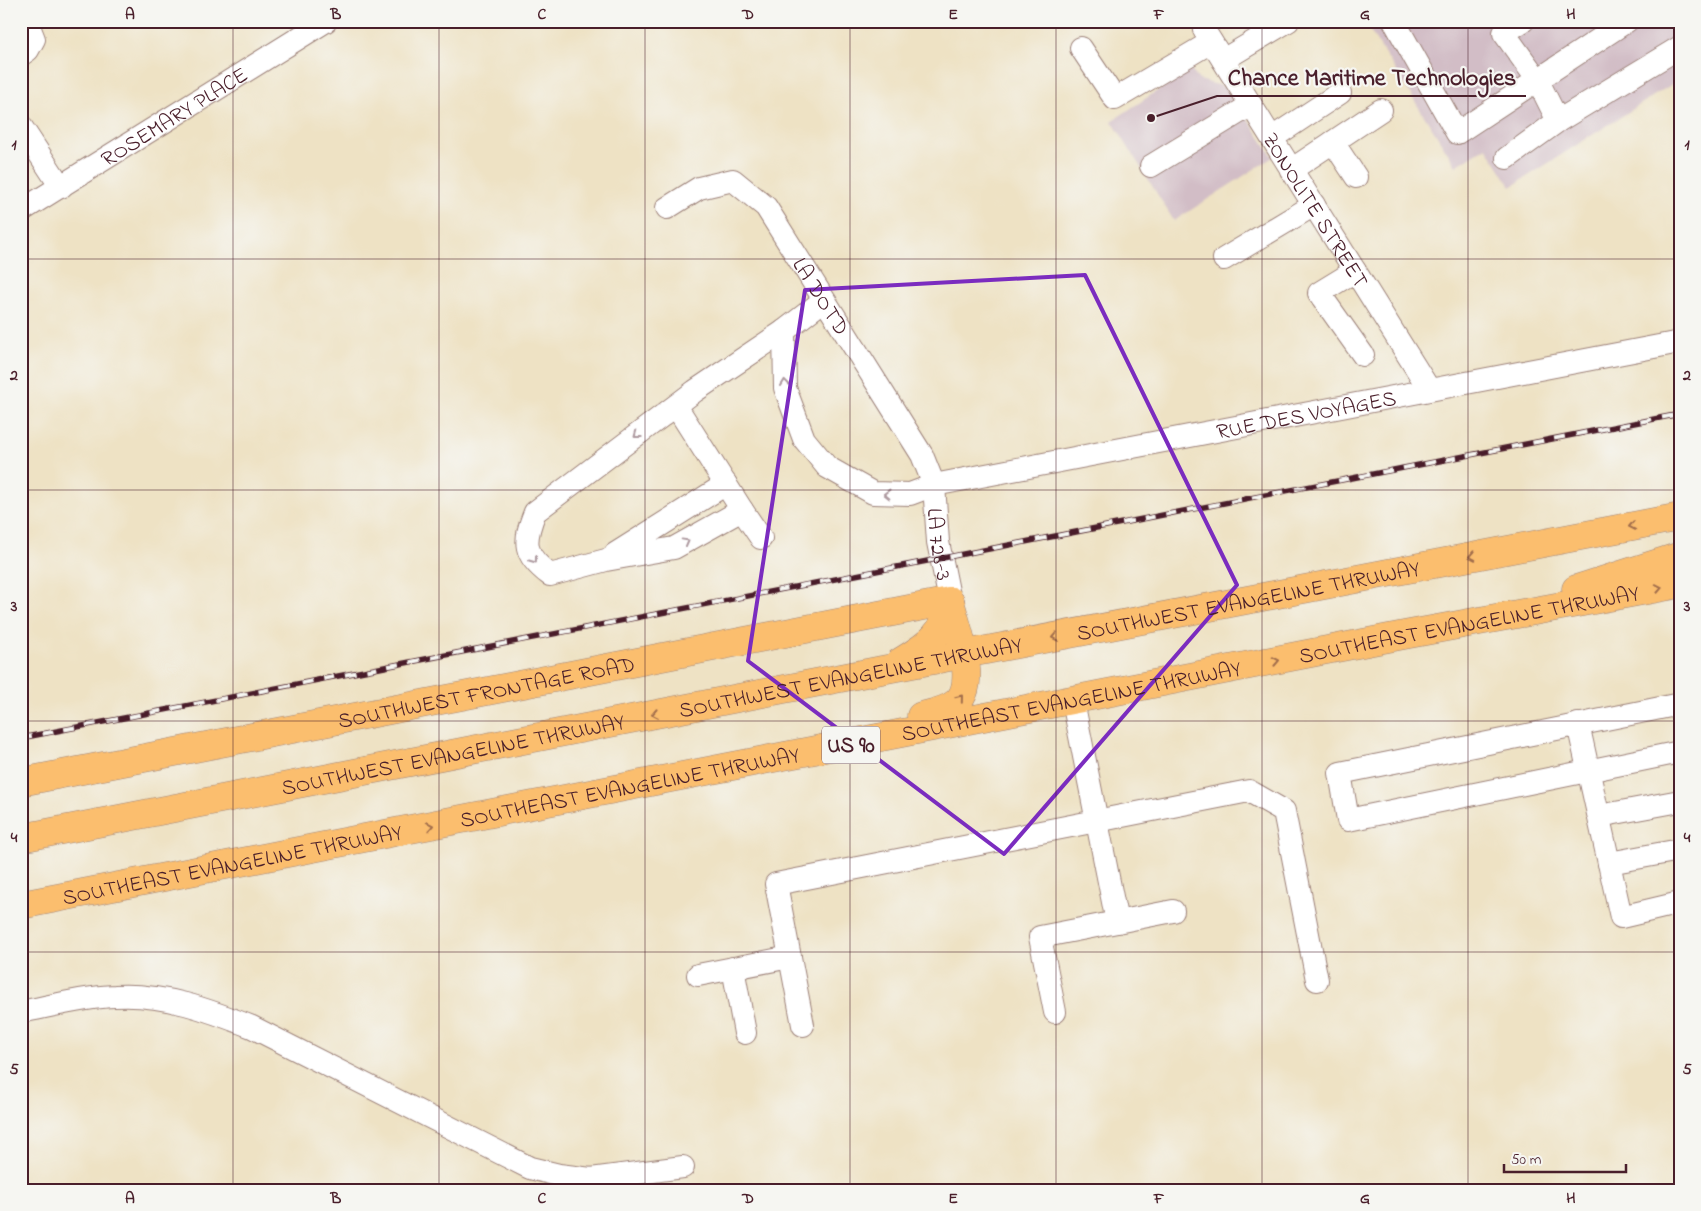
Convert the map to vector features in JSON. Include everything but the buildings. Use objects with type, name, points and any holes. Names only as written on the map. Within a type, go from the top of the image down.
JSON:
[{"type":"main road","name":"SOUTHWEST EVANGELINE THRUWAY","points":[[21,838],[963,654],[1680,517]]},
{"type":"main road","points":[[1475,622],[1680,556]]},
{"type":"main road","name":"SOUTHEAST EVANGELINE THRUWAY","points":[[21,906],[888,738],[1072,700],[1680,584]]},
{"type":"main road","points":[[888,738],[920,716],[946,710],[961,698],[968,680],[950,601]]},
{"type":"main road","points":[[892,668],[920,650],[941,631],[949,615],[950,601]]},
{"type":"main road","name":"SOUTHWEST FRONTAGE ROAD","points":[[21,782],[950,601]]},
{"type":"street","points":[[21,55],[28,50],[34,39],[27,21]]},
{"type":"street","name":"ROSEMARY PLACE","points":[[21,211],[326,21]]},
{"type":"street","points":[[1081,48],[1115,99],[1213,44],[1288,21]]},
{"type":"street","points":[[1394,21],[1457,133],[1628,21]]},
{"type":"street","points":[[1523,21],[1504,33],[1537,79],[1558,121]]},
{"type":"street","name":"ZONOLITE STREET","points":[[1213,44],[1429,389]]},
{"type":"street","points":[[1507,158],[1558,121],[1680,47]]},
{"type":"street","points":[[1272,138],[1340,93]]},
{"type":"street","points":[[1151,166],[1250,105]]},
{"type":"street","points":[[1292,170],[1381,110]]},
{"type":"street","points":[[21,126],[61,187]]},
{"type":"street","points":[[1333,142],[1356,177]]},
{"type":"street","name":"LA DOTD","points":[[667,208],[699,188],[733,180],[766,207],[922,455],[934,485]]},
{"type":"street","points":[[1224,259],[1314,205]]},
{"type":"street","points":[[1355,271],[1319,293],[1363,355]]},
{"type":"street","points":[[742,510],[674,548],[606,560],[550,575],[536,564],[526,548],[528,529],[534,512],[676,406],[784,331],[824,300]]},
{"type":"street","name":"RUE DES VOYAGES","points":[[784,331],[785,388],[804,438],[827,468],[873,493],[910,494],[934,485],[1680,342]]},
{"type":"street","points":[[676,406],[761,538]]},
{"type":"street","points":[[606,560],[726,484]]},
{"type":"street","name":"LA 728-3","points":[[934,485],[938,542],[950,601]]},
{"type":"street","points":[[1072,700],[1116,922]]},
{"type":"street","points":[[1680,704],[1340,773],[1348,820],[1680,752]]},
{"type":"street","points":[[1578,724],[1621,917],[1680,903]]},
{"type":"street","points":[[803,1025],[776,884],[1249,791],[1284,811],[1317,980]]},
{"type":"street","points":[[1599,816],[1680,801]]},
{"type":"street","points":[[1609,863],[1680,850]]},
{"type":"street","points":[[1055,1012],[1040,937],[1172,911]]},
{"type":"street","points":[[698,975],[790,957]]},
{"type":"street","points":[[733,968],[745,1034]]},
{"type":"street","points":[[21,1012],[116,996],[161,999],[205,1009],[252,1027],[530,1168],[559,1175],[591,1179],[683,1167]]},
{"type":"highlighted area","points":[[1085,275],[1237,585],[1004,854],[748,661],[805,290]]},
{"type":"shaded area","points":[[1364,21],[1680,21],[1680,79],[1511,187],[1486,147],[1456,166]]},
{"type":"shaded area","points":[[1190,69],[1199,80],[1225,87],[1233,96],[1273,157],[1174,221],[1112,121]]},
{"type":"railway","points":[[21,738],[1680,414]]},
{"type":"place","name":"Chance Maritime Technologies","points":[[1151,118]]}]
